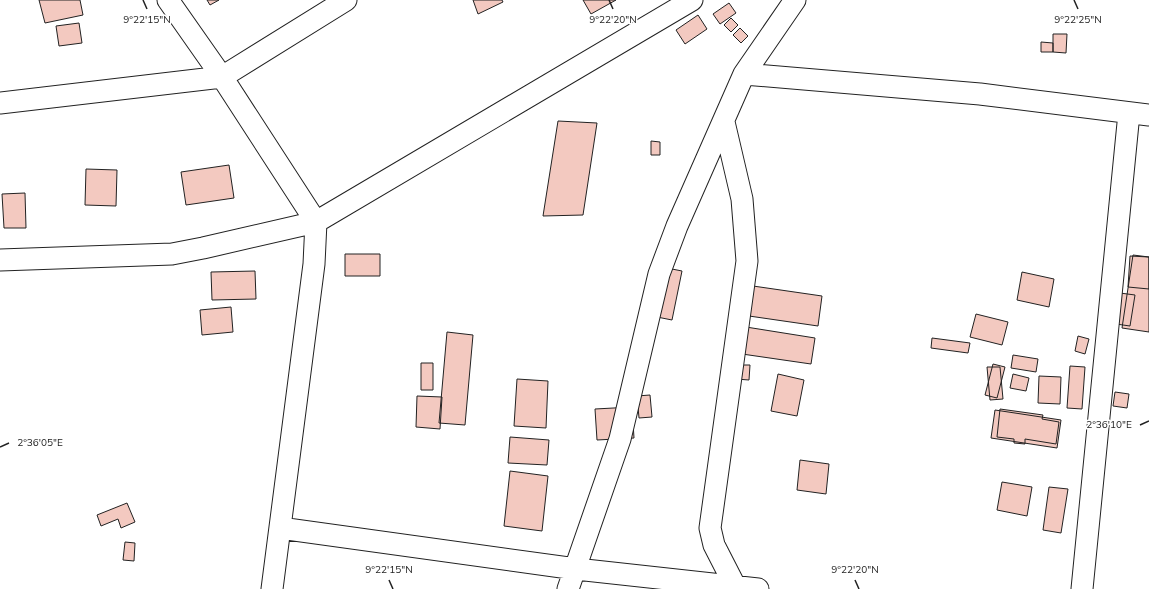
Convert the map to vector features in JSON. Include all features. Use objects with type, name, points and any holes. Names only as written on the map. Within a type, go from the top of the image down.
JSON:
[{"type":"street","points":[[168,0],[222,77],[316,222],[314,264],[292,424],[272,589]]},
{"type":"street","points":[[0,103],[222,77],[346,0]]},
{"type":"street","points":[[0,260],[172,254],[316,222],[692,0]]},
{"type":"street","points":[[568,589],[620,439],[659,274],[677,226],[744,74],[795,0]]},
{"type":"street","points":[[744,74],[980,94],[1139,114],[1082,589]]},
{"type":"street","points":[[724,122],[742,199],[747,261],[710,528],[714,545],[735,586]]},
{"type":"street","points":[[280,528],[576,569],[758,589]]},
{"type":"building","points":[[39,0],[80,0],[83,15],[45,23]]},
{"type":"building","points":[[207,0],[219,0],[210,5]]},
{"type":"building","points":[[473,0],[502,0],[503,2],[478,14]]},
{"type":"building","points":[[583,0],[616,0],[591,14]]},
{"type":"building","points":[[729,3],[736,13],[720,24],[713,14]]},
{"type":"building","points":[[698,15],[707,29],[685,44],[676,30]]},
{"type":"building","points":[[731,18],[738,25],[731,32],[724,25]]},
{"type":"building","points":[[79,23],[82,43],[59,46],[56,26]]},
{"type":"building","points":[[740,28],[748,36],[741,43],[733,35]]},
{"type":"building","points":[[1053,34],[1067,34],[1066,53],[1053,52]]},
{"type":"building","points":[[1041,42],[1053,43],[1053,52],[1041,52]]},
{"type":"building","points":[[558,121],[597,123],[583,215],[543,216]]},
{"type":"building","points":[[651,141],[660,142],[660,155],[651,155]]},
{"type":"building","points":[[229,165],[234,198],[186,205],[181,172]]},
{"type":"building","points":[[86,169],[117,170],[116,206],[85,205]]},
{"type":"building","points":[[25,193],[26,228],[4,228],[2,194]]},
{"type":"building","points":[[345,254],[380,254],[380,276],[345,276]]},
{"type":"building","points":[[1133,255],[1149,257],[1149,332],[1122,328]]},
{"type":"building","points":[[1130,256],[1149,257],[1149,289],[1128,287]]},
{"type":"building","points":[[652,265],[682,271],[672,320],[642,314]]},
{"type":"building","points":[[255,271],[256,299],[212,300],[211,272]]},
{"type":"building","points":[[1022,272],[1054,279],[1049,307],[1017,300]]},
{"type":"building","points":[[753,286],[822,296],[818,326],[749,316]]},
{"type":"building","points":[[1120,293],[1135,295],[1130,326],[1116,324]]},
{"type":"building","points":[[231,307],[233,332],[202,335],[200,310]]},
{"type":"building","points":[[976,314],[1008,322],[1002,345],[970,337]]},
{"type":"building","points":[[746,327],[815,338],[811,364],[742,354]]},
{"type":"building","points":[[447,332],[473,335],[465,425],[439,423]]},
{"type":"building","points":[[1078,336],[1089,339],[1085,354],[1075,351]]},
{"type":"building","points":[[932,338],[970,343],[968,353],[931,348]]},
{"type":"building","points":[[1013,355],[1038,359],[1036,372],[1011,368]]},
{"type":"building","points":[[421,363],[433,363],[433,390],[421,390]]},
{"type":"building","points":[[993,364],[1005,367],[997,398],[985,395]]},
{"type":"building","points":[[736,365],[750,365],[749,380],[736,379]]},
{"type":"building","points":[[1070,366],[1085,367],[1082,409],[1067,408]]},
{"type":"building","points":[[987,367],[1000,367],[1003,399],[990,400]]},
{"type":"building","points":[[778,374],[804,380],[797,416],[771,411]]},
{"type":"building","points":[[1013,374],[1029,378],[1026,391],[1010,388]]},
{"type":"building","points":[[1039,376],[1061,377],[1060,404],[1038,403]]},
{"type":"building","points":[[517,379],[548,381],[546,428],[514,426]]},
{"type":"building","points":[[1115,392],[1129,394],[1127,408],[1113,406]]},
{"type":"building","points":[[650,395],[652,417],[639,418],[637,396]]},
{"type":"building","points":[[417,396],[442,397],[440,429],[416,427]]},
{"type":"building","points":[[632,407],[634,438],[597,440],[595,409]]},
{"type":"building","points":[[1000,409],[1043,415],[1042,419],[1059,422],[1056,444],[1025,439],[1025,444],[1014,443],[1014,439],[997,437]]},
{"type":"building","points":[[995,410],[1061,420],[1057,448],[991,438]]},
{"type":"building","points":[[510,437],[549,440],[547,465],[508,463]]},
{"type":"building","points":[[800,460],[829,464],[826,494],[797,490]]},
{"type":"building","points":[[510,471],[548,476],[542,531],[504,526]]},
{"type":"building","points":[[1002,482],[1032,487],[1027,516],[997,510]]},
{"type":"building","points":[[1049,487],[1068,489],[1061,533],[1043,530]]},
{"type":"building","points":[[127,503],[135,522],[121,528],[118,519],[101,526],[97,515]]},
{"type":"building","points":[[125,542],[135,543],[134,561],[123,560]]}]
